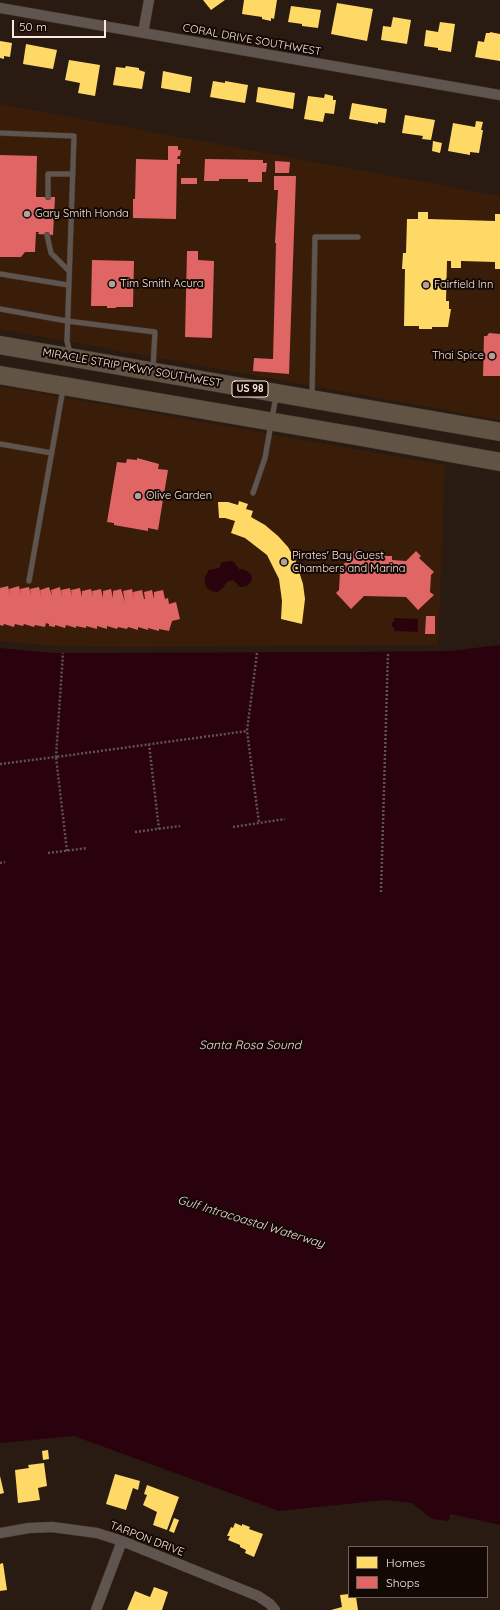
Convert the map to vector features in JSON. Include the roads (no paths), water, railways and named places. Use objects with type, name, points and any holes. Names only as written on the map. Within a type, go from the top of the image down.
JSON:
[{"type":"highway","name":"MIRACLE STRIP PKWY SOUTHWEST","points":[[0,345],[500,432]]},
{"type":"highway","points":[[0,375],[500,462]]},
{"type":"street","points":[[143,33],[149,0]]},
{"type":"street","name":"CORAL DRIVE SOUTHWEST","points":[[0,8],[500,95]]},
{"type":"street","name":"TARPON DRIVE","points":[[0,1533],[28,1528],[52,1527],[97,1533],[122,1541],[258,1596],[270,1604],[275,1610]]},
{"type":"street","points":[[96,1610],[122,1541]]},
{"type":"lane","points":[[0,133],[74,136],[67,321],[67,341],[72,358]]},
{"type":"lane","points":[[48,197],[48,174],[72,174]]},
{"type":"lane","points":[[47,234],[51,253],[69,272]]},
{"type":"lane","points":[[312,400],[315,237],[358,237]]},
{"type":"lane","points":[[0,274],[68,285]]},
{"type":"lane","points":[[0,309],[67,321],[155,332],[153,372]]},
{"type":"lane","points":[[28,581],[64,387]]},
{"type":"lane","points":[[253,493],[265,458],[276,393]]},
{"type":"lane","points":[[0,444],[52,453]]},
{"type":"water","points":[[222,562],[234,562],[239,569],[249,572],[252,578],[251,582],[240,587],[233,580],[227,582],[222,589],[217,592],[206,587],[205,577],[209,570],[219,568]]},
{"type":"water","points":[[394,618],[418,619],[418,632],[394,631],[392,622],[394,622]]},
{"type":"water","name":"Santa Rosa Sound","points":[[500,645],[500,1525],[450,1514],[449,1521],[432,1519],[412,1503],[386,1500],[279,1511],[74,1436],[0,1443],[0,648],[55,653],[344,652],[449,651]]},
{"type":"place","name":"Gary Smith Honda","points":[[27,214]]},
{"type":"place","name":"Tim Smith Acura","points":[[112,284]]},
{"type":"place","name":"Fairfield Inn","points":[[426,285]]},
{"type":"place","name":"Thai Spice","points":[[492,356]]},
{"type":"place","name":"Olive Garden","points":[[138,496]]},
{"type":"place","name":"Pirates' Bay Guest Chambers and Marina","points":[[284,562]]},
{"type":"water label","name":"Gulf Intracoastal Waterway","points":[[251,1222]]}]
